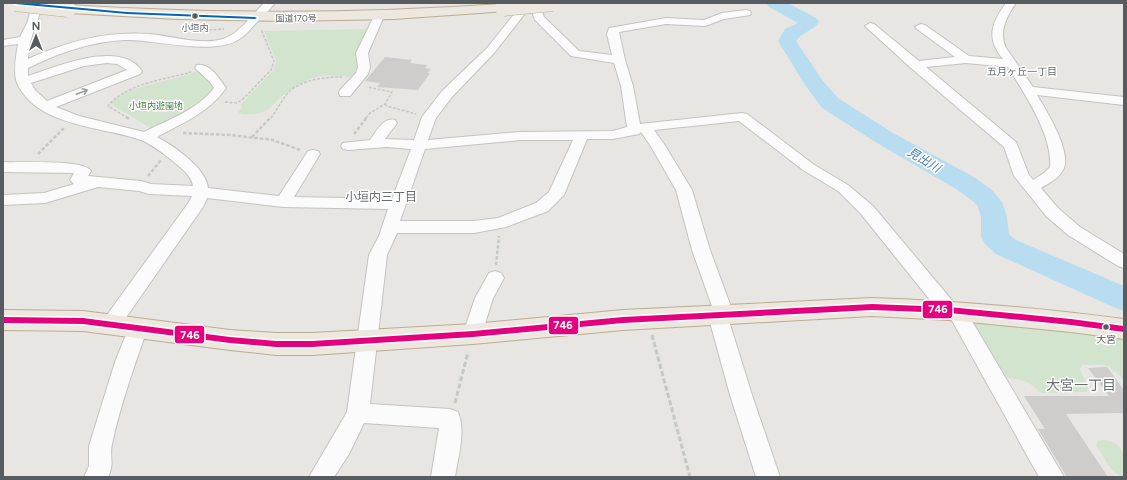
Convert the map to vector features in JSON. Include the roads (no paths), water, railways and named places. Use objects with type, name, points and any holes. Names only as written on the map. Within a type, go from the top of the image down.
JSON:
[{"type":"highway","name":"国道170号","points":[[14,3],[68,9],[257,22],[379,16],[503,8],[553,3]]},
{"type":"highway","points":[[3,320],[83,321],[222,339],[276,344],[367,341],[473,334],[648,319],[872,307],[953,310],[1118,330]]},
{"type":"street","points":[[37,3],[34,20],[25,39],[22,53],[21,74],[33,96],[53,111],[73,119],[150,135],[195,174],[202,184],[201,193],[197,203],[111,324]]},
{"type":"street","points":[[22,66],[71,46],[102,39],[147,37],[206,44],[219,44],[231,40],[257,22],[270,3]]},
{"type":"street","points":[[321,477],[341,446],[358,413],[378,255],[390,227],[428,117],[447,94],[498,43],[524,9],[526,3]]},
{"type":"street","points":[[534,3],[539,18],[575,54],[619,60]]},
{"type":"street","points":[[1011,3],[1004,11],[997,41],[1000,48],[1028,90],[1053,138],[1058,153],[1057,166],[1049,176],[1031,187]]},
{"type":"street","points":[[746,12],[722,16],[705,23],[666,21],[613,30],[612,34],[639,129],[657,144],[684,190],[721,315],[741,395],[768,477]]},
{"type":"street","points":[[344,93],[362,74],[364,67],[362,53],[379,16]]},
{"type":"street","points":[[870,26],[1011,145],[1022,176],[1052,212],[1074,231],[1124,262]]},
{"type":"street","points":[[921,26],[966,59]]},
{"type":"street","points":[[3,43],[25,39]]},
{"type":"street","points":[[915,65],[966,59],[1012,64]]},
{"type":"street","points":[[24,82],[85,63],[103,60],[119,60],[136,71],[46,106]]},
{"type":"street","points":[[150,135],[210,101],[220,88],[215,80],[201,68]]},
{"type":"street","points":[[1028,90],[1124,102]]},
{"type":"street","points":[[348,146],[376,143],[418,145],[500,137],[613,135],[639,129],[733,117],[742,117],[747,119],[808,167],[843,188],[867,210],[953,310],[1052,477]]},
{"type":"street","points":[[376,143],[390,123]]},
{"type":"street","points":[[390,227],[474,227],[500,223],[542,207],[556,195],[576,151],[581,136]]},
{"type":"street","points":[[283,202],[313,154]]},
{"type":"street","points":[[3,167],[75,168],[83,171],[78,180],[138,186],[149,189],[283,202],[398,204]]},
{"type":"street","points":[[3,200],[45,198],[97,182]]},
{"type":"street","points":[[473,334],[479,309],[495,278]]},
{"type":"street","points":[[96,477],[101,467],[100,446],[102,438],[125,362],[138,327]]},
{"type":"street","points":[[358,413],[450,419],[450,433],[442,477]]},
{"type":"waterway","name":"見出川","points":[[775,3],[810,22],[808,25],[792,33],[787,41],[815,85],[830,103],[885,138],[965,183],[983,196],[989,202],[994,217],[995,237],[1006,247],[1124,299]]},
{"type":"place","name":"小垣内","points":[[195,16]]},
{"type":"place","name":"大宮","points":[[1106,327]]},
{"type":"district","name":"五月ヶ丘一丁目","points":[[1022,71]]},
{"type":"district","name":"小垣内三丁目","points":[[381,197]]},
{"type":"district","name":"大宮一丁目","points":[[1081,385]]},
{"type":"park label","name":"小垣内遊園地","points":[[156,105]]}]
